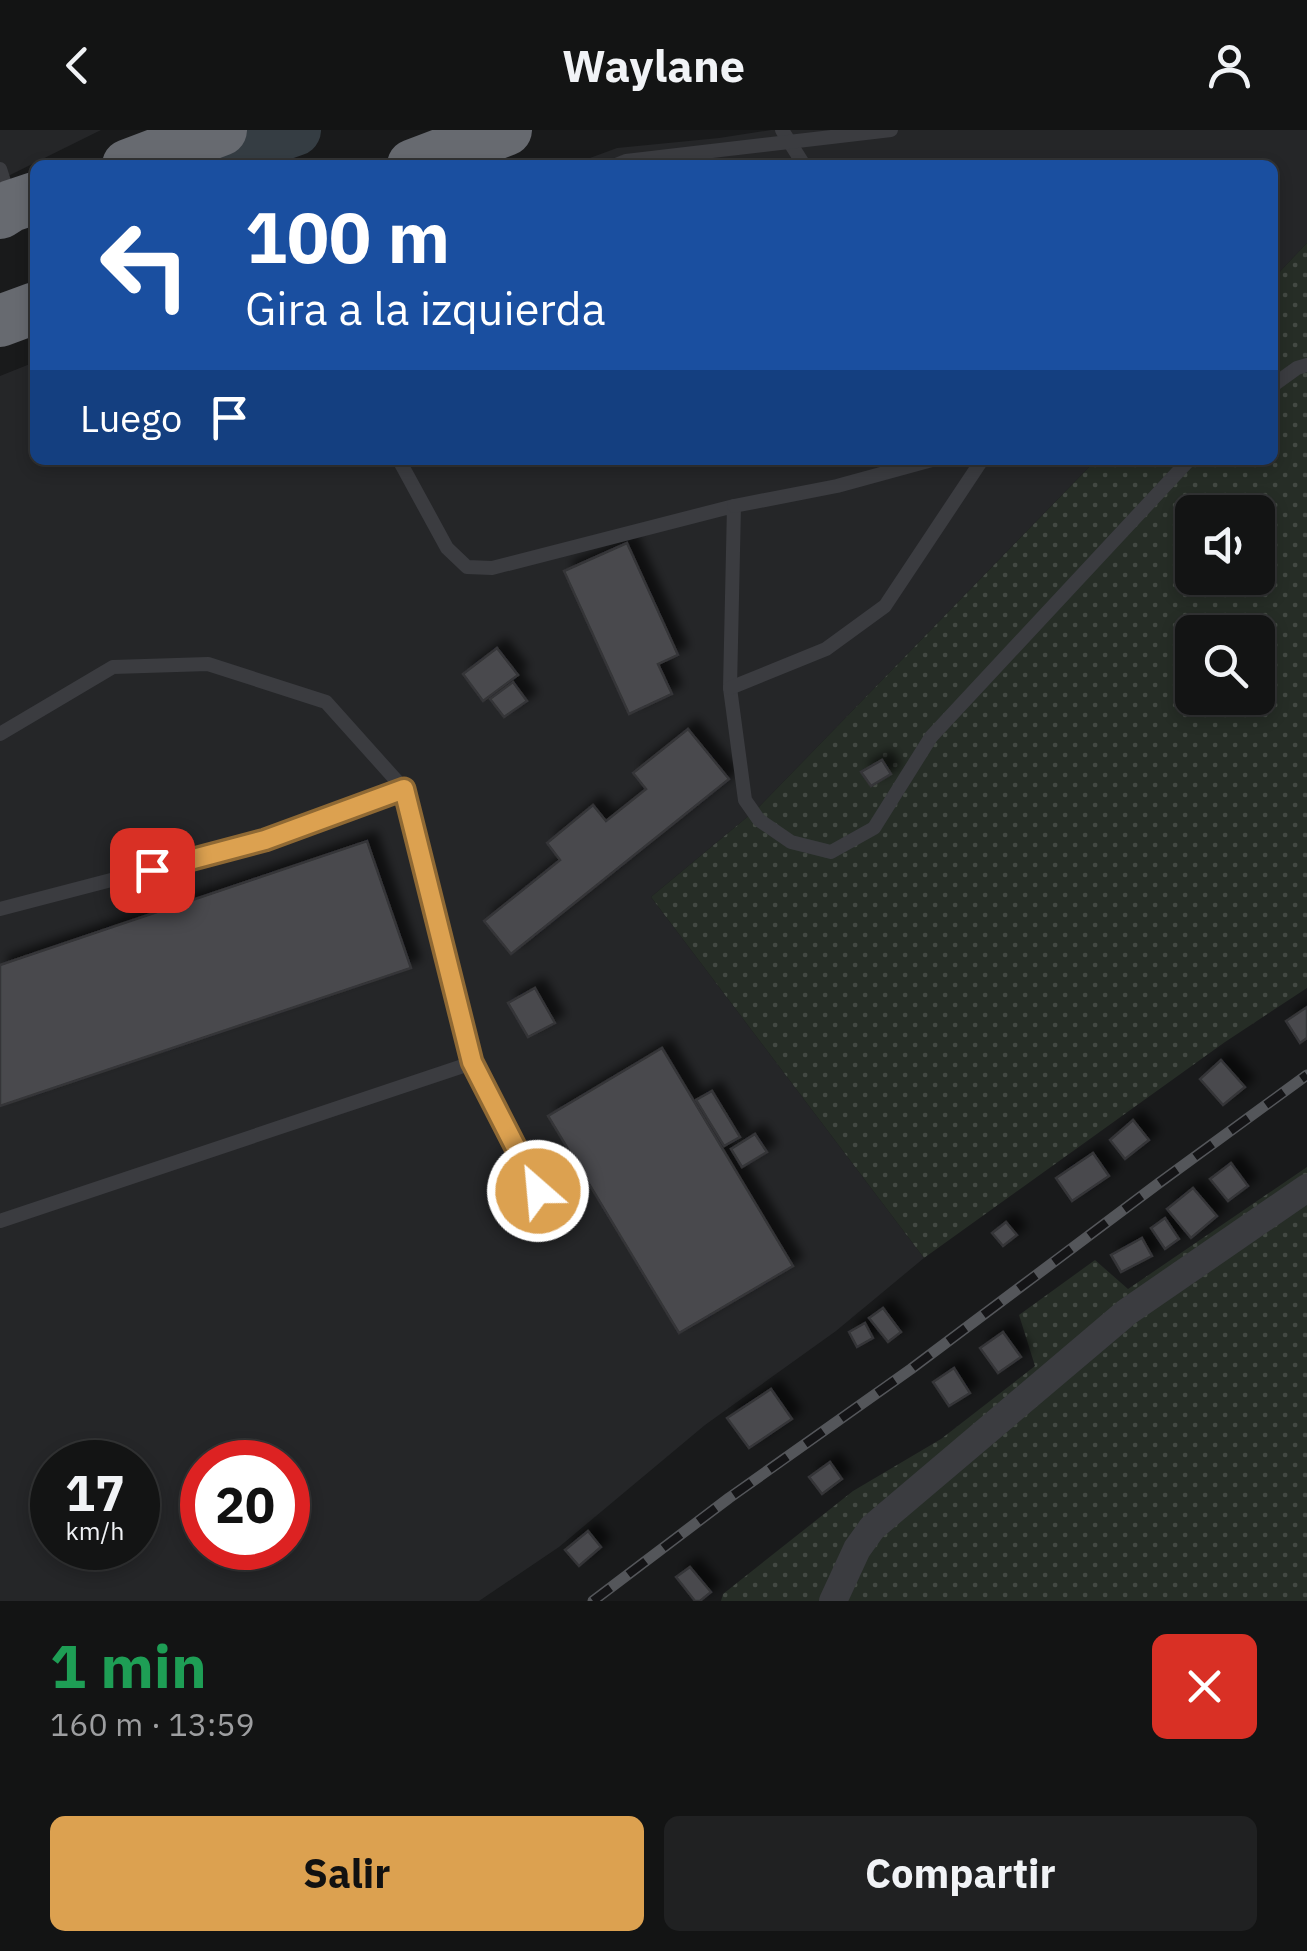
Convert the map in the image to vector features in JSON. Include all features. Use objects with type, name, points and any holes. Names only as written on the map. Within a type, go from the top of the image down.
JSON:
[{"type":"highway","points":[[149,153],[221,130]]},
{"type":"highway","points":[[426,160],[506,130]]},
{"type":"highway","points":[[0,321],[30,310]]},
{"type":"street","points":[[833,1601],[857,1549],[872,1528],[1127,1312],[1307,1188]]},
{"type":"lane","points":[[638,160],[785,136],[890,130]]},
{"type":"lane","points":[[785,136],[801,160]]},
{"type":"lane","points":[[1278,382],[1302,366]]},
{"type":"lane","points":[[403,465],[447,548],[467,567],[492,568],[914,465]]},
{"type":"lane","points":[[730,688],[826,649],[885,606],[979,465]]},
{"type":"lane","points":[[734,506],[730,688],[746,800],[759,820],[791,842],[830,852],[874,828],[932,737],[1184,465]]},
{"type":"lane","points":[[0,734],[113,667],[208,664],[326,702],[404,789],[472,1062],[538,1191]]},
{"type":"lane","points":[[0,909],[265,840],[404,789]]},
{"type":"lane","points":[[0,1220],[472,1062]]},
{"type":"shaded area","points":[[0,130],[101,130],[40,160],[30,160],[30,165],[0,180]]},
{"type":"shaded area","points":[[771,130],[1307,130],[1307,243],[1278,274],[1278,160],[585,160],[617,148]]},
{"type":"shaded area","points":[[1307,243],[1307,988],[1225,1042],[924,1258],[651,897],[757,809],[1091,465],[1278,465],[1278,274]]},
{"type":"shaded area","points":[[30,364],[30,465],[1091,465],[757,809],[651,897],[924,1258],[836,1331],[705,1425],[559,1547],[479,1601],[0,1601],[0,376]]},
{"type":"shaded area","points":[[1307,1167],[1307,1601],[721,1601],[723,1594],[853,1491],[941,1439],[1035,1366],[1019,1315],[1095,1260],[1128,1289]]},
{"type":"building","points":[[627,543],[678,655],[658,664],[672,694],[629,714],[564,571]]},
{"type":"building","points":[[497,648],[518,675],[483,701],[463,674]]},
{"type":"building","points":[[513,682],[527,701],[504,717],[490,699]]},
{"type":"building","points":[[688,729],[729,779],[511,954],[484,921],[560,860],[547,843],[593,805],[606,821],[646,789],[633,773]]},
{"type":"building","points":[[882,760],[891,774],[871,786],[861,772]]},
{"type":"building","points":[[367,841],[411,968],[0,1106],[0,965]]},
{"type":"building","points":[[535,988],[555,1023],[528,1037],[508,1003]]},
{"type":"building","points":[[1307,1007],[1307,1038],[1300,1043],[1286,1021]]},
{"type":"building","points":[[662,1048],[793,1266],[679,1333],[548,1116]]},
{"type":"building","points":[[1221,1060],[1245,1087],[1223,1105],[1200,1079]]},
{"type":"building","points":[[712,1091],[740,1137],[724,1146],[696,1100]]},
{"type":"building","points":[[1133,1120],[1149,1140],[1125,1159],[1110,1140]]},
{"type":"building","points":[[755,1134],[767,1152],[742,1167],[731,1149]]},
{"type":"building","points":[[1093,1153],[1109,1176],[1072,1201],[1056,1178]]},
{"type":"building","points":[[1231,1163],[1248,1186],[1228,1201],[1210,1179]]},
{"type":"building","points":[[1193,1188],[1217,1216],[1191,1238],[1167,1209]]},
{"type":"building","points":[[1165,1218],[1179,1239],[1165,1249],[1151,1228]]},
{"type":"building","points":[[1006,1222],[1017,1235],[1003,1246],[992,1233]]},
{"type":"building","points":[[1142,1238],[1152,1256],[1121,1272],[1111,1255]]},
{"type":"building","points":[[883,1308],[901,1332],[888,1342],[869,1318]]},
{"type":"building","points":[[865,1323],[873,1338],[857,1347],[849,1332]]},
{"type":"building","points":[[1003,1332],[1021,1357],[998,1373],[980,1348]]},
{"type":"building","points":[[954,1368],[970,1393],[949,1406],[933,1382]]},
{"type":"building","points":[[771,1389],[792,1419],[749,1448],[727,1418]]},
{"type":"building","points":[[830,1462],[842,1479],[822,1494],[809,1477]]},
{"type":"building","points":[[588,1531],[601,1547],[579,1566],[565,1550]]},
{"type":"building","points":[[690,1567],[711,1592],[700,1601],[695,1601],[676,1577]]},
{"type":"waterway","points":[[209,160],[295,130]]},
{"type":"railway","points":[[593,1601],[1307,1075]]},
{"type":"route","points":[[152,870],[265,840],[404,789],[472,1062],[538,1191]]}]
